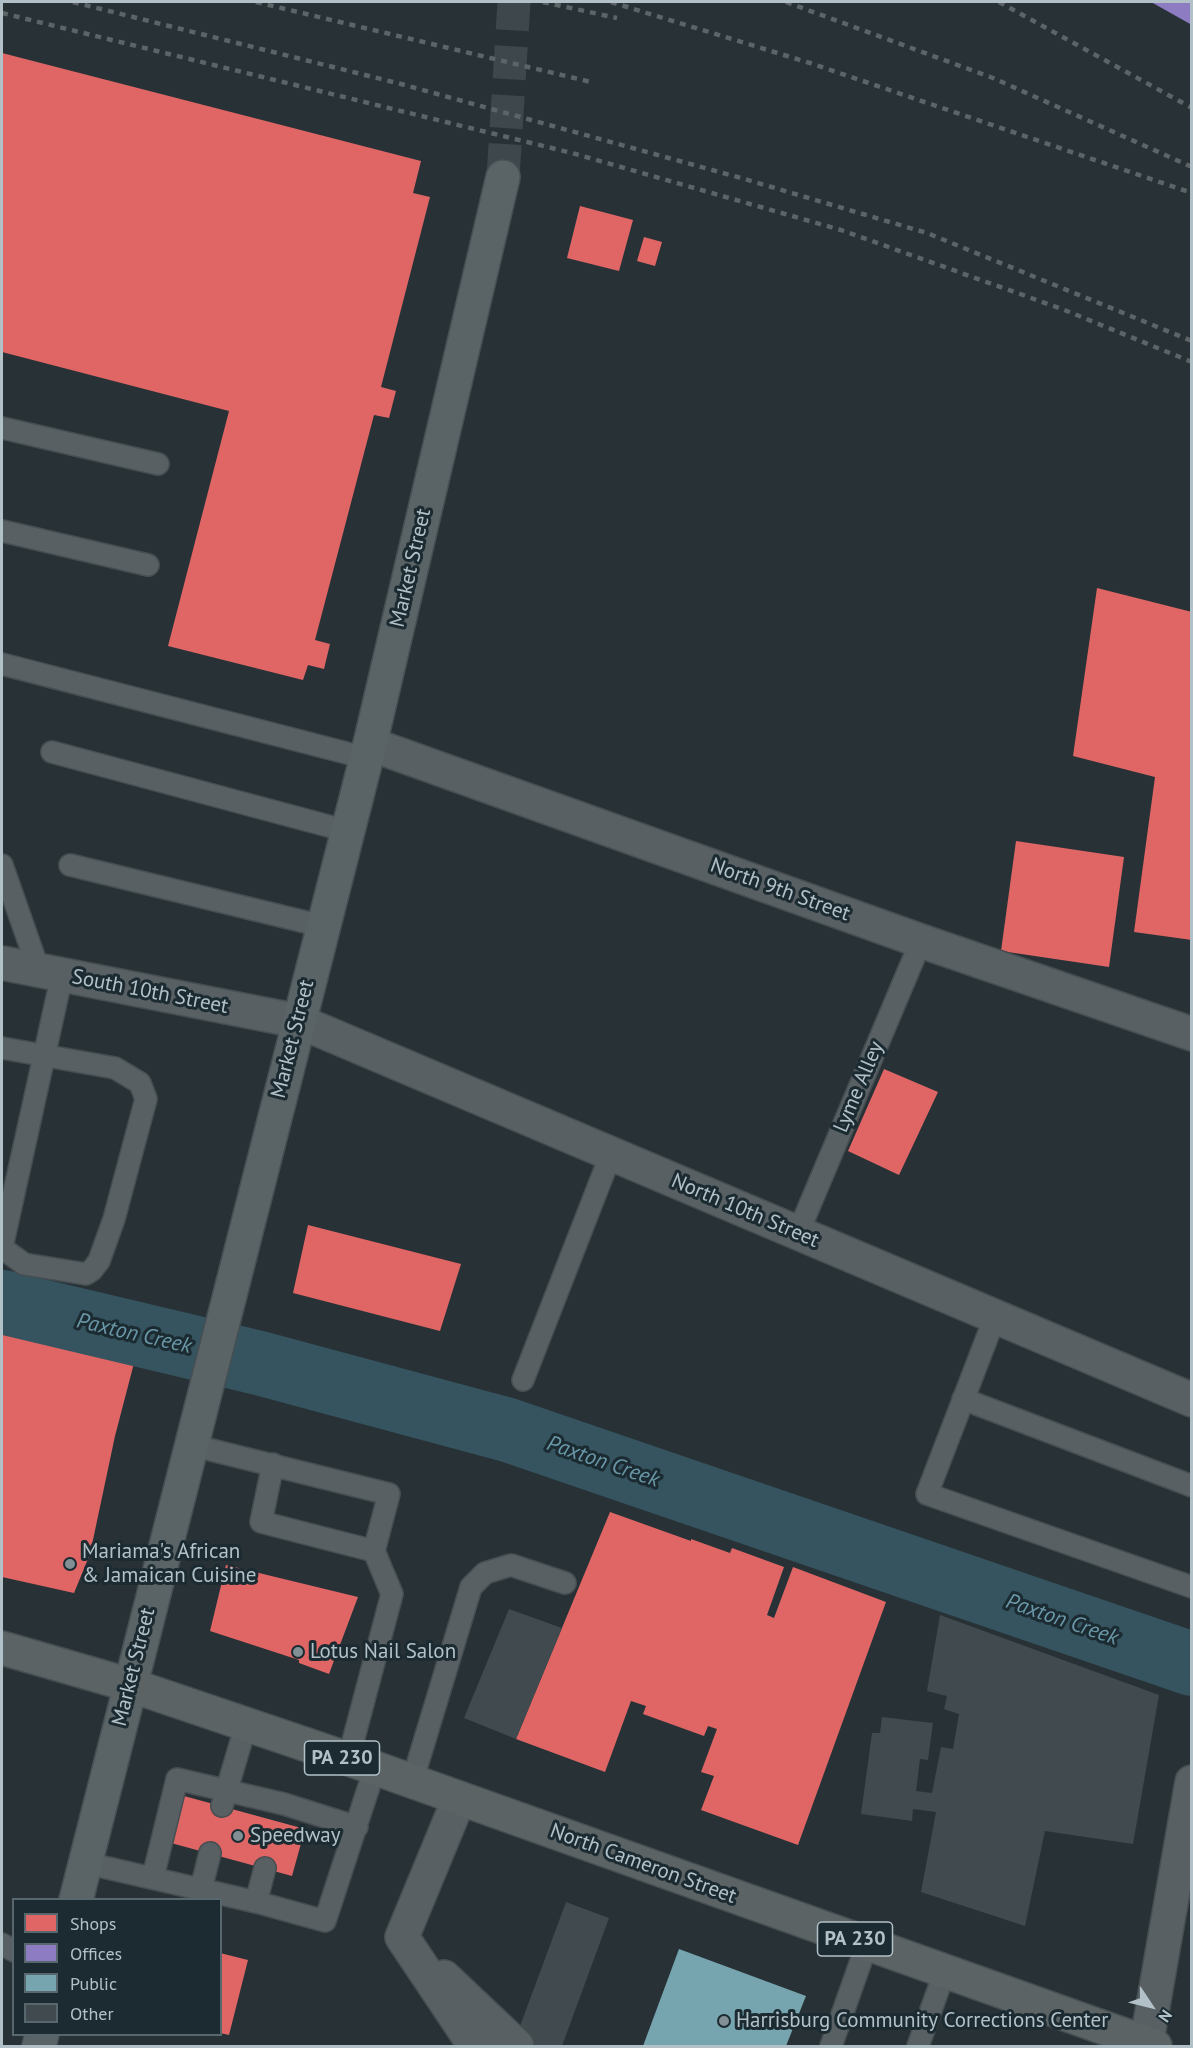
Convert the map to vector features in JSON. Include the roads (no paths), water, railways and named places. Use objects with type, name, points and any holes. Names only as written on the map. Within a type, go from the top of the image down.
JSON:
[{"type":"highway","name":"PA 230","points":[[2,1648],[130,1685]]},
{"type":"highway","name":"North Cameron Street","points":[[130,1685],[362,1764],[1149,2045]]},
{"type":"main road","name":"Market Street","points":[[76,1898],[368,751],[503,177]]},
{"type":"street","name":"North 9th Street","points":[[368,751],[1191,1034]]},
{"type":"street","name":"South 10th Street","points":[[2,963],[298,1021]]},
{"type":"street","name":"North 10th Street","points":[[298,1021],[1191,1400]]},
{"type":"street","points":[[1149,2045],[1191,1782]]},
{"type":"street","points":[[402,1937],[459,1799]]},
{"type":"street","points":[[402,1937],[475,2046]]},
{"type":"street","points":[[402,1937],[517,2046]]},
{"type":"lane","points":[[2,428],[158,464]]},
{"type":"lane","points":[[2,531],[148,566]]},
{"type":"lane","points":[[2,664],[368,751]]},
{"type":"lane","points":[[52,752],[347,831]]},
{"type":"lane","points":[[2,865],[50,973],[43,1056],[2,1247],[24,1264],[86,1274],[93,1270],[99,1261],[114,1219],[146,1099],[140,1083],[115,1068],[43,1056],[2,1048]]},
{"type":"lane","points":[[70,865],[322,926]]},
{"type":"lane","name":"Lyme Alley","points":[[798,1233],[921,941]]},
{"type":"lane","points":[[523,1380],[611,1154]]},
{"type":"lane","points":[[995,1317],[927,1494],[1191,1587]]},
{"type":"lane","points":[[963,1398],[1191,1486]]},
{"type":"lane","points":[[86,1863],[153,1877],[325,1921],[357,1827],[362,1764],[392,1594],[374,1551],[389,1494],[191,1445]]},
{"type":"lane","points":[[273,1464],[261,1522],[374,1551]]},
{"type":"lane","points":[[412,1782],[471,1587],[485,1573],[511,1565],[565,1583]]},
{"type":"lane","points":[[224,1799],[246,1725]]},
{"type":"lane","points":[[153,1877],[177,1779],[224,1799],[281,1813],[357,1827]]},
{"type":"lane","points":[[201,1889],[210,1853]]},
{"type":"lane","points":[[256,1902],[265,1868]]},
{"type":"lane","points":[[831,2046],[867,1944]]},
{"type":"lane","points":[[918,2046],[945,1971]]},
{"type":"waterway","name":"Paxton Creek","points":[[2,1302],[259,1363],[508,1430],[1192,1664]]},
{"type":"tunnel","points":[[503,177],[514,2]]},
{"type":"railway","points":[[73,2],[401,84],[741,178],[927,233],[1192,341]]},
{"type":"railway","points":[[256,2],[591,82]]},
{"type":"railway","points":[[543,2],[617,18]]},
{"type":"railway","points":[[611,2],[810,63],[1192,193]]},
{"type":"railway","points":[[786,2],[993,78],[1192,167]]},
{"type":"railway","points":[[999,2],[1192,108]]},
{"type":"railway","points":[[2,13],[572,153],[841,230],[1062,309],[1192,362]]},
{"type":"place","name":"Mariama's African & Jamaican Cuisine","points":[[70,1564]]},
{"type":"place","name":"Lotus Nail Salon","points":[[298,1652]]},
{"type":"place","name":"Speedway","points":[[238,1836]]},
{"type":"place","name":"Harrisburg Community Corrections Center","points":[[724,2021]]}]
